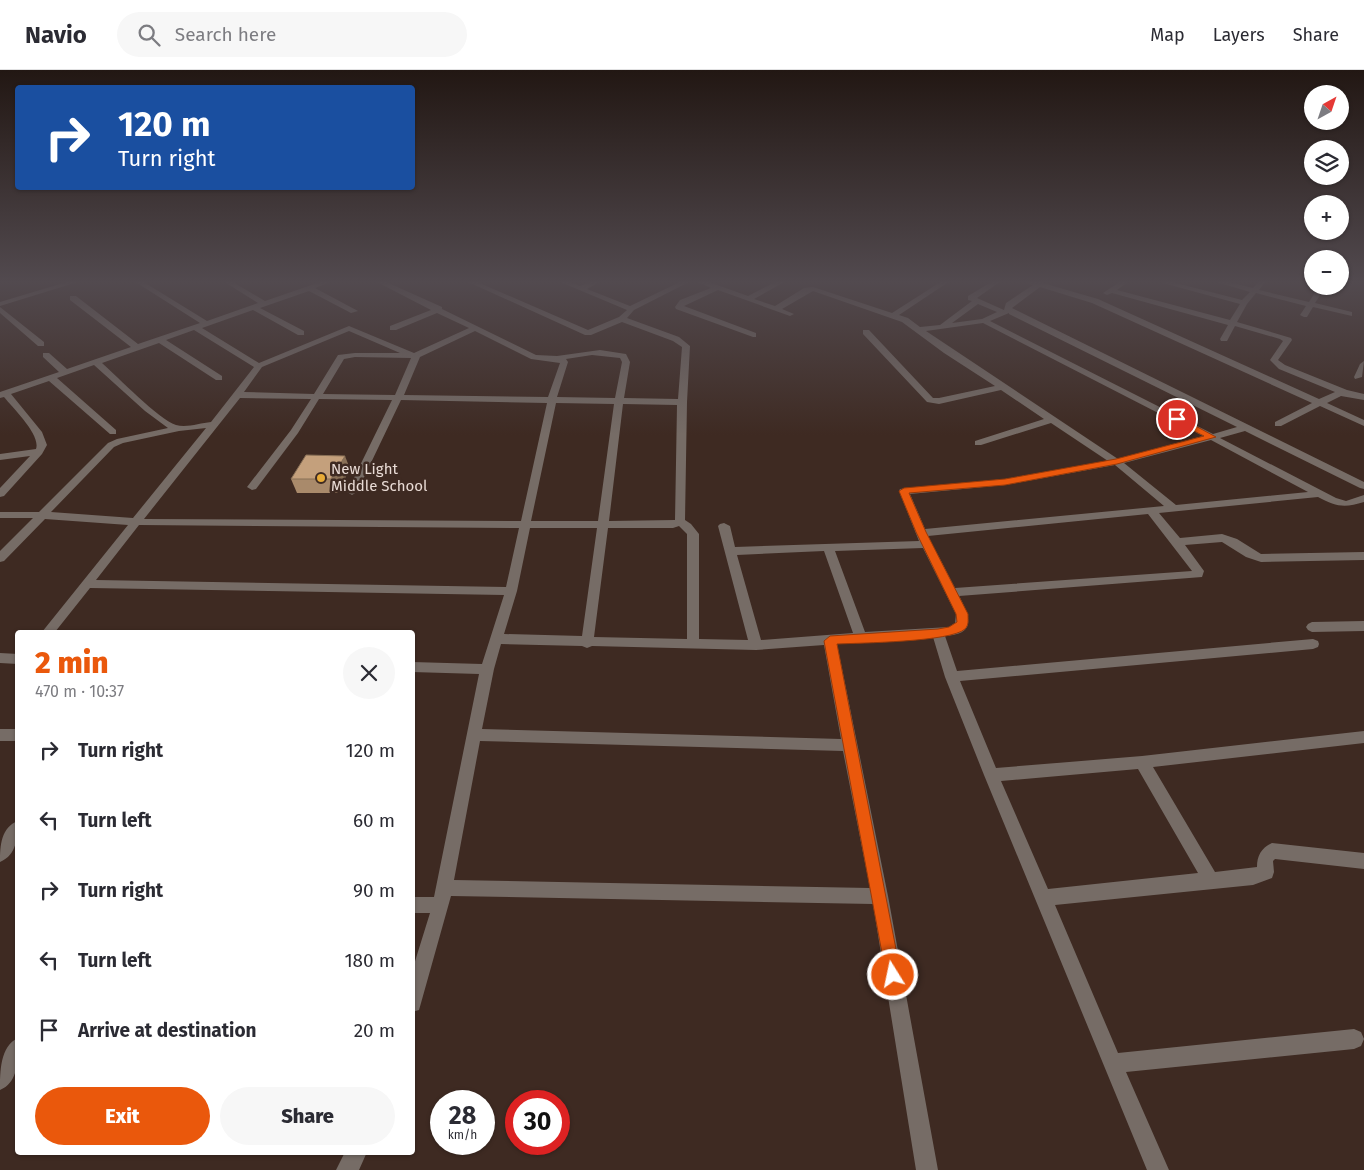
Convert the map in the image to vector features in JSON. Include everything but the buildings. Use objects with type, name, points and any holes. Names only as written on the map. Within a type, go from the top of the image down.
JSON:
[{"type":"street","points":[[27,332],[41,344]]},
{"type":"street","points":[[118,332],[138,348]]},
{"type":"street","points":[[0,494],[39,452],[42,440],[3,394],[183,332]]},
{"type":"street","points":[[203,332],[258,366]]},
{"type":"street","points":[[50,630],[239,395],[258,369],[258,366],[339,332]]},
{"type":"street","points":[[359,332],[415,356]]},
{"type":"street","points":[[252,487],[295,431],[341,357],[355,355],[415,356],[467,332]]},
{"type":"street","points":[[485,332],[538,358],[616,354],[623,356],[626,362],[619,400],[587,643]]},
{"type":"street","points":[[658,332],[684,344],[680,522]]},
{"type":"street","points":[[744,332],[753,336]]},
{"type":"street","points":[[866,332],[930,400],[939,401],[1002,387]]},
{"type":"street","points":[[922,332],[1117,462],[1172,508]]},
{"type":"street","points":[[1006,332],[1319,494],[1343,504],[1364,498]]},
{"type":"street","points":[[1050,332],[1364,486]]},
{"type":"street","points":[[1164,332],[1364,423]]},
{"type":"street","points":[[1224,338],[1228,332]]},
{"type":"street","points":[[1265,332],[1288,340],[1274,360],[1282,367],[1344,392],[1364,397]]},
{"type":"street","points":[[160,340],[219,378]]},
{"type":"street","points":[[46,355],[66,373]]},
{"type":"street","points":[[352,492],[399,396],[416,358],[415,356]]},
{"type":"street","points":[[415,993],[443,897],[487,669],[511,591],[527,523],[552,399],[564,362],[560,358]]},
{"type":"street","points":[[98,363],[160,419],[174,427],[180,428]]},
{"type":"street","points":[[1358,377],[1364,364]]},
{"type":"street","points":[[51,378],[113,432]]},
{"type":"street","points":[[1278,424],[1344,392]]},
{"type":"street","points":[[239,395],[399,396],[682,402]]},
{"type":"street","points":[[978,442],[1053,420]]},
{"type":"street","points":[[0,558],[40,515],[115,443],[180,428],[216,424]]},
{"type":"street","points":[[496,639],[587,643],[756,645],[951,631],[961,626],[963,622],[962,614],[926,544],[904,491],[1005,482],[1117,462],[1245,428]]},
{"type":"street","points":[[0,457],[39,452]]},
{"type":"street","points":[[921,532],[1319,494]]},
{"type":"street","points":[[950,593],[1198,574],[1177,542],[1151,511]]},
{"type":"street","points":[[0,515],[40,515],[136,522],[673,525],[680,522]]},
{"type":"street","points":[[680,522],[687,526],[693,534],[693,644]]},
{"type":"street","points":[[724,526],[756,645]]},
{"type":"street","points":[[1177,542],[1229,539],[1238,544],[1249,555],[1261,558],[1364,556]]},
{"type":"street","points":[[731,551],[926,544]]},
{"type":"street","points":[[828,547],[861,638]]},
{"type":"street","points":[[86,584],[511,591]]},
{"type":"street","points":[[1312,627],[1364,626]]},
{"type":"street","points":[[938,633],[952,677],[991,775],[1045,898],[1158,1170]]},
{"type":"street","points":[[830,641],[848,745],[880,896],[927,1170]]},
{"type":"street","points":[[952,677],[1313,644]]},
{"type":"street","points":[[0,658],[15,659]]},
{"type":"street","points":[[415,667],[487,669]]},
{"type":"street","points":[[0,735],[15,735]]},
{"type":"street","points":[[474,735],[848,745]]},
{"type":"street","points":[[991,775],[1142,762],[1364,737]]},
{"type":"street","points":[[1142,762],[1211,880]]},
{"type":"street","points":[[0,854],[10,835]]},
{"type":"street","points":[[1045,898],[1253,877],[1264,874],[1267,870],[1265,859],[1272,850],[1364,861]]},
{"type":"street","points":[[415,904],[443,897],[880,896]]},
{"type":"street","points":[[1114,1063],[1354,1039]]},
{"type":"street","points":[[347,1170],[355,1155]]},
{"type":"place","name":"New Light Middle School","points":[[321,478]]},
{"type":"route","points":[[893,975],[880,896],[848,745],[830,641],[938,633],[951,631],[961,626],[963,622],[962,614],[921,532],[904,491],[1005,482],[1117,462],[1212,437],[1177,419]]}]
